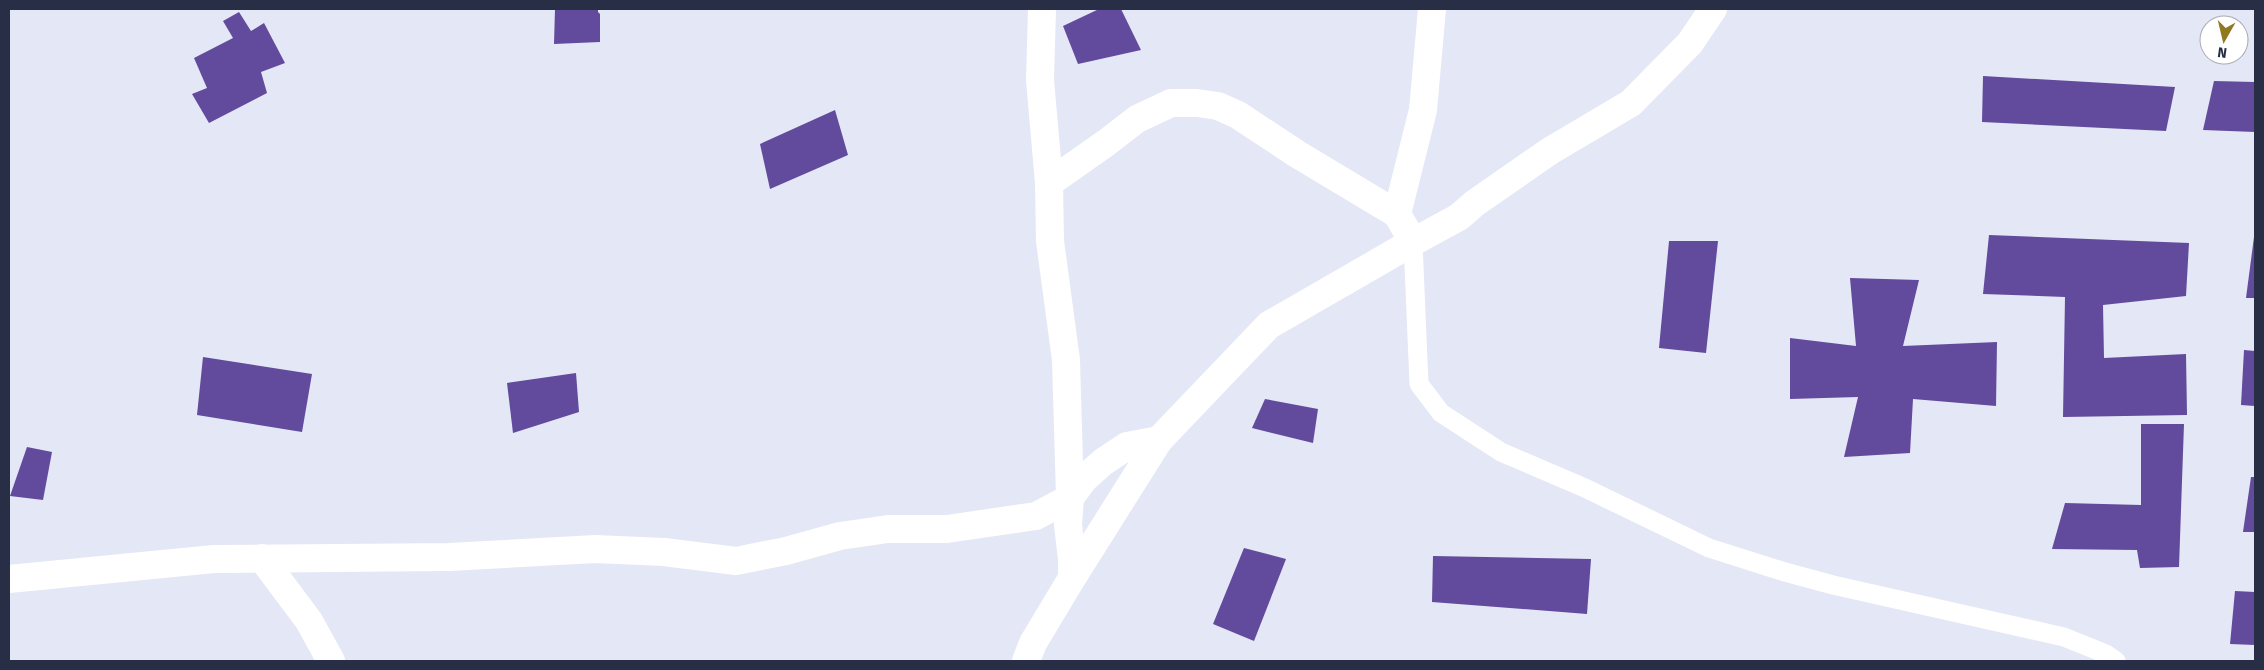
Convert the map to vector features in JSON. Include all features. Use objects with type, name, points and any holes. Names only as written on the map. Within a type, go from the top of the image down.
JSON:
[{"type":"street","points":[[1042,9],[1040,80],[1049,183],[1050,242],[1066,360],[1070,498],[1068,525],[1072,578]]},
{"type":"street","points":[[1397,214],[1423,110],[1432,9]]},
{"type":"street","points":[[1026,661],[1033,643],[1158,440],[1269,325],[1459,217],[1475,203],[1543,156],[1630,103],[1690,43],[1713,9]]},
{"type":"street","points":[[1049,183],[1137,119],[1171,103],[1197,103],[1218,106],[1238,115],[1297,154],[1397,214],[1413,242]]},
{"type":"street","points":[[9,579],[214,559],[449,557],[595,549],[664,552],[736,561],[786,552],[840,536],[888,529],[947,529],[1036,516],[1070,498],[1084,479],[1103,462],[1127,446],[1158,440]]},
{"type":"street","points":[[262,558],[309,621],[331,661]]},
{"type":"lane","points":[[1413,242],[1419,384],[1441,413],[1501,452],[1585,488],[1709,548],[1784,572],[2064,637],[2106,654],[2116,661]]},
{"type":"building","points":[[555,9],[598,9],[600,14],[600,42],[554,44]]},
{"type":"building","points":[[1099,9],[1121,9],[1141,50],[1078,64],[1063,26]]},
{"type":"building","points":[[239,12],[251,31],[264,23],[285,63],[261,72],[267,93],[209,123],[192,94],[207,88],[194,58],[233,38],[223,21]]},
{"type":"building","points":[[1983,76],[2175,87],[2166,131],[1982,122]]},
{"type":"building","points":[[2214,81],[2255,82],[2255,132],[2203,130]]},
{"type":"building","points":[[835,110],[848,155],[770,189],[760,144]]},
{"type":"building","points":[[1989,235],[2189,243],[2186,296],[2103,305],[2104,358],[2186,354],[2187,415],[2063,417],[2065,297],[1983,294]]},
{"type":"building","points":[[2254,237],[2255,298],[2246,298]]},
{"type":"building","points":[[1669,241],[1718,241],[1706,353],[1659,348]]},
{"type":"building","points":[[1850,278],[1919,280],[1903,346],[1997,342],[1996,406],[1913,399],[1910,453],[1844,457],[1858,397],[1790,399],[1790,338],[1856,346]]},
{"type":"building","points":[[2244,350],[2255,351],[2255,406],[2241,405]]},
{"type":"building","points":[[203,357],[312,374],[302,432],[197,415]]},
{"type":"building","points":[[576,373],[579,412],[513,433],[507,383]]},
{"type":"building","points":[[1265,399],[1318,409],[1313,443],[1252,428]]},
{"type":"building","points":[[2141,424],[2184,424],[2179,567],[2140,568],[2137,550],[2052,549],[2065,503],[2141,505]]},
{"type":"building","points":[[27,447],[52,452],[43,500],[10,496]]},
{"type":"building","points":[[2251,477],[2255,477],[2255,532],[2243,532]]},
{"type":"building","points":[[1244,548],[1286,559],[1254,641],[1213,624]]},
{"type":"building","points":[[1433,556],[1591,559],[1587,614],[1432,602]]},
{"type":"building","points":[[2235,591],[2255,592],[2255,645],[2230,644]]}]
